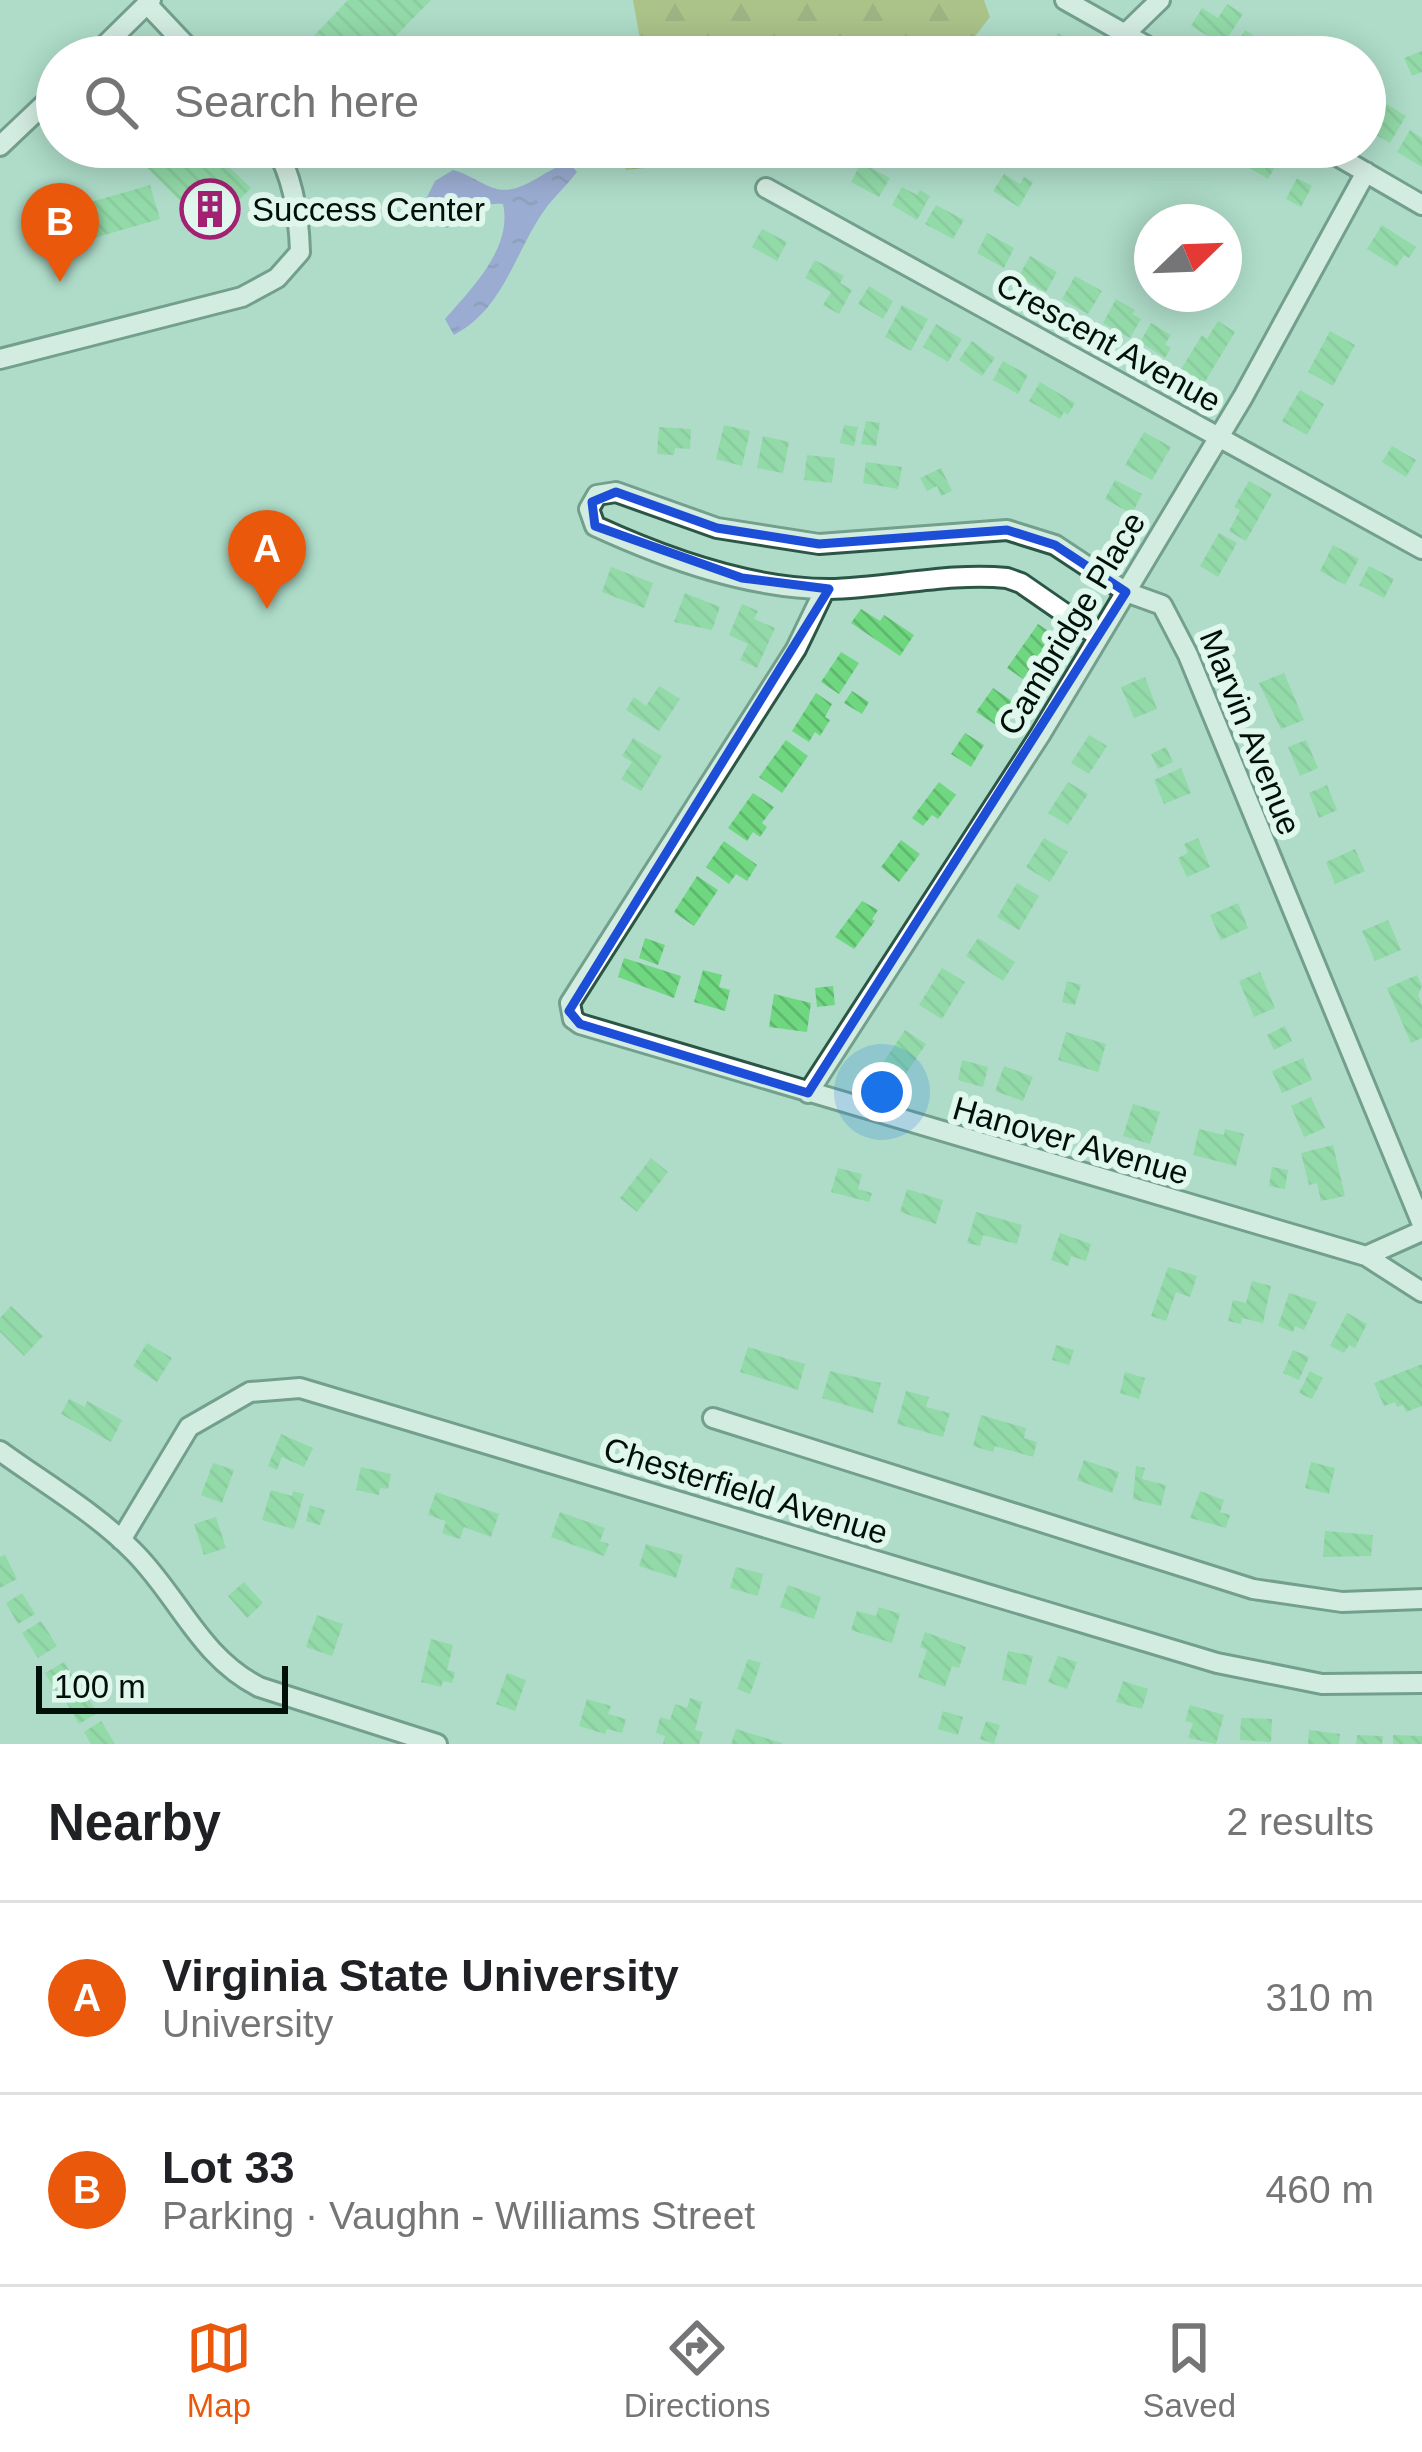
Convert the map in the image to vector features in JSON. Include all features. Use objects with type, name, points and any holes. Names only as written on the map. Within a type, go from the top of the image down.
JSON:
[{"type":"street","points":[[1065,0],[1129,36]]},
{"type":"street","points":[[1126,34],[1160,0]]},
{"type":"street","points":[[114,36],[149,2],[179,36]]},
{"type":"street","points":[[0,146],[36,112]]},
{"type":"street","points":[[0,359],[242,297],[277,278],[300,252],[285,168]]},
{"type":"street","points":[[1359,168],[1422,205]]},
{"type":"street","name":"Cambridge Place","points":[[808,1093],[1040,735],[1218,437],[1366,172]]},
{"type":"street","name":"Crescent Avenue","points":[[766,188],[1422,549]]},
{"type":"street","name":"Marvin Avenue","points":[[1099,637],[1022,583],[1007,578],[825,589],[742,578],[595,526],[590,518],[592,502],[607,491],[616,492],[717,528],[819,544],[1007,530],[1055,545],[1126,592],[1151,598],[1171,619],[1422,1228]]},
{"type":"street","name":"Hanover Avenue","points":[[825,589],[796,650],[569,1011],[580,1024],[1366,1256]]},
{"type":"street","points":[[1366,1256],[1422,1228]]},
{"type":"street","points":[[1366,1256],[1422,1292]]},
{"type":"street","name":"Chesterfield Avenue","points":[[121,1540],[189,1427],[250,1393],[300,1388],[1217,1663],[1322,1684],[1422,1683]]},
{"type":"street","name":"Chesterfield Avenue","points":[[713,1418],[1253,1588],[1342,1602],[1422,1599]]},
{"type":"street","points":[[0,1451],[121,1540],[148,1566],[202,1643],[239,1677],[437,1744]]},
{"type":"highlighted area","points":[[616,492],[717,528],[819,544],[1007,530],[1055,545],[1126,592],[808,1093],[580,1024],[569,1011],[829,589],[742,578],[616,536],[595,526],[592,502]]},
{"type":"green space","points":[[633,0],[984,0],[990,17],[975,36],[639,36]]},
{"type":"water","points":[[573,168],[577,172],[546,208],[497,295],[454,335],[445,319],[496,252],[502,236],[503,204],[486,206],[446,228],[432,220],[423,205],[435,181],[453,170],[507,190],[551,170]]},
{"type":"building","points":[[348,0],[431,0],[396,36],[314,36]]},
{"type":"building","points":[[1227,4],[1243,14],[1229,36],[1208,36],[1191,26],[1202,8],[1218,18]]},
{"type":"building","points":[[1422,51],[1422,72],[1412,76],[1404,58]]},
{"type":"building","points":[[1386,104],[1406,116],[1390,143],[1386,141]]},
{"type":"building","points":[[1410,130],[1422,138],[1422,167],[1397,152]]},
{"type":"building","name":"Success Center","points":[[147,168],[230,168],[251,188],[210,230]]},
{"type":"building","points":[[858,168],[871,168],[890,178],[879,197],[851,182]]},
{"type":"building","points":[[1249,168],[1274,168],[1268,179]]},
{"type":"building","points":[[1004,174],[1020,184],[1024,177],[1033,182],[1019,207],[993,191]]},
{"type":"building","points":[[1297,178],[1312,186],[1301,207],[1286,199]]},
{"type":"building","points":[[150,185],[160,219],[45,252],[35,218]]},
{"type":"building","points":[[902,187],[930,196],[917,220],[892,205]]},
{"type":"building","points":[[936,205],[964,220],[953,239],[925,224]]},
{"type":"building","points":[[1382,225],[1416,247],[1396,267],[1367,249]]},
{"type":"building","points":[[762,229],[787,242],[777,261],[752,247]]},
{"type":"building","points":[[987,233],[1014,248],[1004,268],[977,253]]},
{"type":"building","points":[[1030,256],[1057,272],[1046,292],[1019,276]]},
{"type":"building","points":[[815,260],[844,276],[840,283],[852,290],[839,314],[823,305],[831,292],[805,278]]},
{"type":"building","points":[[1075,276],[1102,291],[1088,314],[1062,299]]},
{"type":"building","points":[[869,286],[893,301],[883,319],[858,304]]},
{"type":"building","points":[[1116,299],[1141,319],[1130,338],[1103,323]]},
{"type":"building","points":[[902,305],[928,319],[911,351],[885,337]]},
{"type":"building","points":[[1218,321],[1235,332],[1203,385],[1180,371],[1202,335],[1207,339]]},
{"type":"building","points":[[1151,323],[1171,335],[1165,358],[1140,342]]},
{"type":"building","points":[[936,324],[962,339],[948,362],[923,347]]},
{"type":"building","points":[[1330,331],[1355,345],[1333,386],[1308,372]]},
{"type":"building","points":[[972,341],[995,358],[982,376],[959,360]]},
{"type":"building","points":[[1003,361],[1028,375],[1018,394],[993,380]]},
{"type":"building","points":[[1040,382],[1075,403],[1068,415],[1064,412],[1060,419],[1029,401]]},
{"type":"building","points":[[1300,390],[1324,404],[1307,435],[1282,421]]},
{"type":"building","points":[[866,421],[880,423],[876,446],[861,444]]},
{"type":"building","points":[[724,425],[750,431],[742,466],[716,459]]},
{"type":"building","points":[[844,425],[858,427],[854,446],[840,443]]},
{"type":"building","points":[[659,427],[691,429],[690,449],[657,454]]},
{"type":"building","points":[[1144,432],[1171,447],[1152,480],[1125,465]]},
{"type":"building","points":[[763,436],[789,442],[783,473],[757,468]]},
{"type":"building","points":[[1392,446],[1416,460],[1406,477],[1382,462]]},
{"type":"building","points":[[807,455],[835,458],[832,483],[804,480]]},
{"type":"building","points":[[866,462],[902,467],[898,489],[863,483]]},
{"type":"building","points":[[941,468],[952,491],[941,496],[937,486],[927,491],[920,478]]},
{"type":"building","points":[[1115,480],[1142,494],[1132,514],[1105,499]]},
{"type":"building","points":[[1249,481],[1272,494],[1246,541],[1229,531],[1240,510],[1234,507]]},
{"type":"building","points":[[1219,533],[1237,543],[1218,577],[1200,566]]},
{"type":"building","points":[[1333,545],[1359,559],[1345,585],[1320,571]]},
{"type":"building","points":[[1369,566],[1394,579],[1384,598],[1359,585]]},
{"type":"building","points":[[611,567],[653,583],[644,608],[602,592]]},
{"type":"building","points":[[685,593],[720,607],[712,630],[674,622]]},
{"type":"building","points":[[742,604],[758,611],[754,619],[775,628],[757,668],[740,660],[748,644],[729,635]]},
{"type":"building","points":[[861,609],[880,621],[884,615],[914,635],[900,656],[851,623]]},
{"type":"building","points":[[1038,624],[1053,634],[1023,679],[1007,668]]},
{"type":"building","points":[[841,652],[859,663],[839,694],[821,682]]},
{"type":"building","points":[[1284,673],[1304,720],[1281,729],[1259,683]]},
{"type":"building","points":[[1145,677],[1157,709],[1134,718],[1121,687]]},
{"type":"building","points":[[659,686],[680,699],[659,731],[626,710],[634,697],[646,706]]},
{"type":"building","points":[[993,688],[1012,701],[996,725],[976,712]]},
{"type":"building","points":[[852,691],[869,702],[862,714],[844,703]]},
{"type":"building","points":[[816,693],[832,704],[825,717],[830,720],[820,736],[815,732],[809,742],[792,731]]},
{"type":"building","points":[[965,733],[984,745],[971,767],[951,754]]},
{"type":"building","points":[[1089,735],[1107,746],[1089,774],[1071,763]]},
{"type":"building","points":[[633,738],[662,756],[641,791],[621,779],[632,762],[622,756]]},
{"type":"building","points":[[786,740],[808,756],[782,793],[759,777]]},
{"type":"building","points":[[1306,740],[1318,768],[1300,776],[1288,747]]},
{"type":"building","points":[[1166,747],[1173,762],[1158,769],[1151,754]]},
{"type":"building","points":[[1181,768],[1191,793],[1164,804],[1154,780]]},
{"type":"building","points":[[939,782],[956,795],[938,819],[932,815],[923,826],[912,818]]},
{"type":"building","points":[[1068,782],[1088,794],[1068,825],[1048,813]]},
{"type":"building","points":[[1327,785],[1337,810],[1319,818],[1309,793]]},
{"type":"building","points":[[753,793],[774,807],[762,823],[767,827],[760,837],[753,832],[747,841],[728,828]]},
{"type":"building","points":[[1044,838],[1068,852],[1050,882],[1026,867]]},
{"type":"building","points":[[1198,838],[1210,867],[1187,877],[1178,858],[1188,853],[1184,844]]},
{"type":"building","points":[[901,840],[920,854],[899,882],[881,867]]},
{"type":"building","points":[[724,841],[757,865],[747,881],[736,874],[729,884],[706,867]]},
{"type":"building","points":[[1355,849],[1365,871],[1335,884],[1326,862]]},
{"type":"building","points":[[697,876],[718,890],[694,926],[674,912]]},
{"type":"building","points":[[1017,883],[1039,896],[1019,930],[997,917]]},
{"type":"building","points":[[862,901],[878,910],[854,949],[835,937]]},
{"type":"building","points":[[1238,903],[1248,928],[1221,940],[1210,915]]},
{"type":"building","points":[[1388,920],[1401,950],[1375,961],[1362,931]]},
{"type":"building","points":[[645,938],[665,945],[658,965],[639,958]]},
{"type":"building","points":[[978,938],[1015,962],[1003,981],[966,956]]},
{"type":"building","points":[[624,958],[681,976],[674,998],[618,977]]},
{"type":"building","points":[[942,968],[965,982],[942,1019],[919,1005]]},
{"type":"building","points":[[703,970],[722,975],[719,987],[730,990],[725,1011],[694,1002]]},
{"type":"building","points":[[1260,972],[1275,1008],[1254,1017],[1239,981]]},
{"type":"building","points":[[1417,975],[1422,986],[1418,995],[1422,1038],[1411,1043],[1387,988]]},
{"type":"building","points":[[1067,981],[1081,985],[1075,1005],[1062,1002]]},
{"type":"building","points":[[833,986],[835,1005],[817,1007],[815,988]]},
{"type":"building","points":[[774,994],[811,1003],[807,1032],[769,1027]]},
{"type":"building","points":[[1285,1026],[1292,1041],[1274,1050],[1267,1035]]},
{"type":"building","points":[[905,1030],[926,1044],[901,1081],[880,1067]]},
{"type":"building","points":[[1066,1032],[1106,1044],[1098,1072],[1058,1060]]},
{"type":"building","points":[[1303,1058],[1312,1080],[1282,1093],[1272,1071]]},
{"type":"building","points":[[962,1060],[988,1067],[983,1087],[958,1080]]},
{"type":"building","points":[[1004,1066],[1033,1077],[1023,1101],[995,1091]]},
{"type":"building","points":[[1311,1097],[1325,1128],[1304,1137],[1291,1106]]},
{"type":"building","points":[[1133,1104],[1160,1112],[1150,1144],[1123,1136]]},
{"type":"building","points":[[1199,1129],[1244,1134],[1236,1166],[1193,1155]]},
{"type":"building","points":[[1333,1145],[1345,1196],[1321,1201],[1317,1183],[1309,1185],[1301,1153]]},
{"type":"building","points":[[651,1158],[668,1172],[637,1212],[620,1198]]},
{"type":"building","points":[[1272,1167],[1288,1170],[1285,1189],[1269,1186]]},
{"type":"building","points":[[838,1168],[862,1174],[858,1189],[872,1193],[869,1202],[831,1192]]},
{"type":"building","points":[[907,1189],[943,1200],[936,1224],[900,1212]]},
{"type":"building","points":[[976,1212],[1022,1225],[1017,1244],[983,1235],[980,1246],[967,1243]]},
{"type":"building","points":[[1060,1233],[1091,1244],[1086,1261],[1071,1256],[1068,1266],[1051,1260]]},
{"type":"building","points":[[1168,1267],[1197,1276],[1190,1297],[1176,1292],[1166,1321],[1151,1316]]},
{"type":"building","points":[[1252,1281],[1271,1286],[1263,1323],[1242,1318],[1241,1324],[1228,1321],[1233,1300],[1246,1303]]},
{"type":"building","points":[[1289,1293],[1317,1302],[1304,1330],[1295,1326],[1293,1332],[1278,1326]]},
{"type":"building","points":[[11,1306],[43,1336],[24,1356],[0,1332],[0,1318]]},
{"type":"building","points":[[1347,1313],[1367,1324],[1355,1348],[1349,1345],[1344,1353],[1330,1346]]},
{"type":"building","points":[[147,1343],[172,1358],[157,1382],[133,1366]]},
{"type":"building","points":[[1056,1345],[1074,1350],[1069,1365],[1052,1360]]},
{"type":"building","points":[[748,1347],[805,1364],[798,1390],[740,1372]]},
{"type":"building","points":[[1293,1350],[1309,1357],[1299,1380],[1283,1373]]},
{"type":"building","points":[[1422,1364],[1422,1406],[1406,1412],[1395,1402],[1384,1406],[1374,1383]]},
{"type":"building","points":[[830,1371],[881,1383],[873,1413],[822,1398]]},
{"type":"building","points":[[1310,1371],[1323,1378],[1312,1399],[1299,1393]]},
{"type":"building","points":[[1125,1372],[1145,1378],[1139,1399],[1120,1393]]},
{"type":"building","points":[[906,1391],[929,1397],[926,1407],[950,1413],[943,1437],[897,1424]]},
{"type":"building","points":[[69,1399],[85,1407],[87,1401],[122,1420],[111,1442],[61,1414]]},
{"type":"building","points":[[981,1415],[1026,1428],[1024,1438],[1037,1442],[1033,1457],[995,1446],[993,1452],[973,1446]]},
{"type":"building","points":[[281,1434],[313,1448],[304,1467],[282,1457],[277,1470],[268,1466]]},
{"type":"building","points":[[1084,1460],[1119,1472],[1112,1493],[1077,1480]]},
{"type":"building","points":[[1311,1462],[1335,1468],[1329,1494],[1305,1488]]},
{"type":"building","points":[[213,1463],[234,1470],[222,1503],[201,1495]]},
{"type":"building","points":[[1136,1466],[1145,1468],[1142,1479],[1166,1485],[1161,1506],[1133,1499]]},
{"type":"building","points":[[361,1467],[391,1474],[388,1489],[380,1488],[379,1495],[356,1490]]},
{"type":"building","points":[[271,1490],[304,1494],[294,1529],[262,1520]]},
{"type":"building","points":[[1200,1491],[1224,1500],[1220,1512],[1230,1515],[1226,1528],[1190,1518]]},
{"type":"building","points":[[436,1492],[499,1514],[491,1537],[464,1527],[460,1539],[442,1533],[446,1521],[428,1515]]},
{"type":"building","points":[[310,1505],[325,1510],[320,1525],[306,1521]]},
{"type":"building","points":[[560,1512],[605,1528],[600,1541],[609,1544],[604,1556],[551,1537]]},
{"type":"building","points":[[216,1517],[226,1548],[204,1555],[194,1524]]},
{"type":"building","points":[[1325,1531],[1373,1535],[1371,1556],[1323,1557]]},
{"type":"building","points":[[646,1544],[683,1555],[676,1578],[639,1566]]},
{"type":"building","points":[[5,1555],[17,1579],[0,1588],[0,1557]]},
{"type":"building","points":[[736,1567],[763,1574],[758,1596],[730,1588]]},
{"type":"building","points":[[244,1582],[263,1603],[247,1618],[228,1596]]},
{"type":"building","points":[[788,1585],[821,1597],[814,1619],[780,1607]]},
{"type":"building","points":[[22,1593],[35,1614],[18,1624],[6,1603]]},
{"type":"building","points":[[879,1607],[900,1614],[892,1643],[851,1630],[857,1611],[876,1616]]},
{"type":"building","points":[[317,1615],[343,1624],[332,1656],[306,1647]]},
{"type":"building","points":[[41,1621],[57,1646],[38,1658],[22,1633]]},
{"type":"building","points":[[925,1632],[966,1647],[945,1687],[918,1677],[927,1650],[920,1647]]},
{"type":"building","points":[[431,1639],[453,1645],[447,1670],[455,1672],[452,1683],[443,1681],[441,1687],[421,1682]]},
{"type":"building","points":[[1008,1651],[1033,1656],[1026,1685],[1002,1680]]},
{"type":"building","points":[[1058,1656],[1077,1662],[1067,1689],[1048,1682]]},
{"type":"building","points":[[748,1659],[761,1663],[750,1694],[737,1689]]},
{"type":"building","points":[[64,1662],[76,1682],[57,1693],[45,1673]]},
{"type":"building","points":[[507,1673],[526,1680],[515,1711],[496,1704]]},
{"type":"building","points":[[1123,1681],[1148,1689],[1142,1709],[1116,1702]]},
{"type":"building","points":[[84,1691],[97,1713],[79,1724],[66,1702]]},
{"type":"building","points":[[690,1698],[702,1702],[695,1730],[703,1732],[699,1744],[663,1744],[665,1736],[656,1733],[660,1717],[670,1720],[675,1704],[687,1708]]},
{"type":"building","points":[[587,1699],[611,1706],[608,1714],[626,1719],[622,1733],[607,1729],[605,1734],[579,1726]]},
{"type":"building","points":[[1190,1705],[1224,1715],[1216,1744],[1188,1738],[1193,1723],[1185,1721]]},
{"type":"building","points":[[943,1711],[963,1717],[958,1735],[938,1729]]},
{"type":"building","points":[[1241,1718],[1272,1719],[1271,1742],[1240,1740]]},
{"type":"building","points":[[101,1721],[115,1744],[91,1744],[84,1732]]},
{"type":"building","points":[[986,1721],[1000,1725],[994,1744],[980,1739]]},
{"type":"building","points":[[736,1729],[782,1743],[782,1744],[731,1744]]},
{"type":"building","points":[[1309,1730],[1340,1734],[1339,1744],[1308,1744]]},
{"type":"building","points":[[1357,1735],[1383,1736],[1382,1744],[1356,1744]]},
{"type":"building","points":[[1393,1735],[1422,1736],[1422,1744],[1393,1744]]},
{"type":"place","name":"Success Center","points":[[210,209]]},
{"type":"place","name":"Lot 33","points":[[60,282]]},
{"type":"place","name":"Virginia State University","points":[[267,609]]}]
